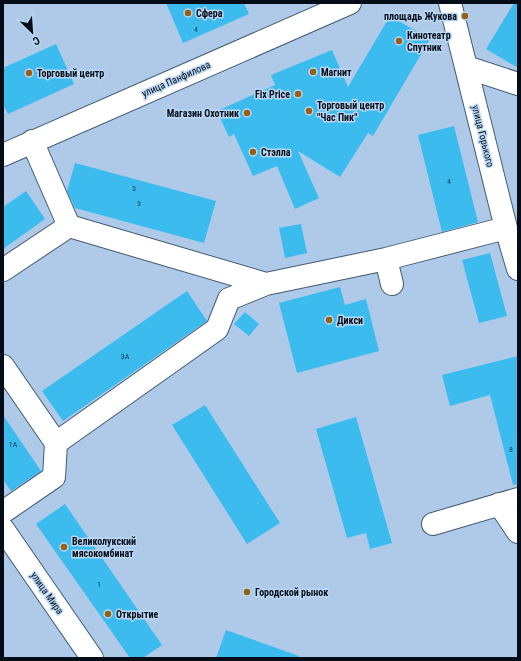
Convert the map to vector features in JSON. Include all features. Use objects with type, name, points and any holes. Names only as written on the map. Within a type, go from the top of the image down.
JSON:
[{"type":"street","name":"улица Панфилова","points":[[3,155],[350,3]]},
{"type":"street","name":"улица Горького","points":[[450,3],[506,228],[518,269]]},
{"type":"street","points":[[466,67],[518,84]]},
{"type":"street","points":[[32,141],[69,226]]},
{"type":"street","points":[[3,270],[69,226]]},
{"type":"street","points":[[69,226],[266,284]]},
{"type":"street","points":[[56,443],[217,330],[229,299],[266,284],[386,259],[506,228]]},
{"type":"street","points":[[386,259],[392,284]]},
{"type":"street","points":[[3,366],[56,443],[54,477],[3,512]]},
{"type":"street","points":[[433,524],[509,502],[518,532]]},
{"type":"street","name":"улица Мира","points":[[3,529],[92,658]]},
{"type":"building","points":[[166,3],[244,3],[249,14],[183,43]]},
{"type":"building","points":[[514,3],[518,3],[518,68],[486,49]]},
{"type":"building","points":[[390,16],[430,39],[373,136],[368,133],[340,177],[298,151],[319,198],[295,209],[277,166],[253,176],[234,134],[229,137],[217,111],[275,85],[271,75],[332,50],[348,87]]},
{"type":"building","points":[[56,44],[74,84],[8,114],[3,104],[3,68]]},
{"type":"building","points":[[454,126],[478,222],[442,232],[418,135]]},
{"type":"building","points":[[75,163],[216,201],[204,243],[75,208],[67,191]]},
{"type":"building","points":[[26,191],[45,219],[3,249],[3,207]]},
{"type":"building","points":[[301,224],[307,253],[285,258],[279,228]]},
{"type":"building","points":[[490,253],[507,316],[479,323],[462,260]]},
{"type":"building","points":[[340,287],[345,305],[366,299],[379,351],[297,373],[279,303]]},
{"type":"building","points":[[187,291],[207,321],[63,421],[42,391]]},
{"type":"building","points":[[245,312],[259,324],[249,336],[234,324]]},
{"type":"building","points":[[518,356],[518,484],[513,485],[490,395],[450,406],[442,375]]},
{"type":"building","points":[[205,405],[280,523],[247,544],[172,425]]},
{"type":"building","points":[[3,415],[41,471],[11,491],[3,480]]},
{"type":"building","points":[[356,417],[392,543],[370,549],[366,533],[347,538],[316,429]]},
{"type":"building","points":[[65,504],[162,645],[143,658],[130,658],[36,524]]},
{"type":"building","points":[[226,630],[299,656],[298,658],[216,658]]},
{"type":"place","name":"Сфера","points":[[188,13]]},
{"type":"place","name":"площадь Жукова","points":[[465,16]]},
{"type":"place","name":"Кинотеатр Спутник","points":[[399,41]]},
{"type":"place","name":"Магнит","points":[[313,72]]},
{"type":"place","name":"Торговый центр","points":[[29,73]]},
{"type":"place","name":"Fix Price","points":[[298,94]]},
{"type":"place","name":"Торговый центр \"Час Пик\"","points":[[309,111]]},
{"type":"place","name":"Магазин Охотник","points":[[247,113]]},
{"type":"place","name":"Стэлла","points":[[253,152]]},
{"type":"place","name":"Дикси","points":[[329,320]]},
{"type":"place","name":"Великолукский мясокомбинат","points":[[64,547]]},
{"type":"place","name":"Городской рынок","points":[[247,592]]},
{"type":"place","name":"Открытие","points":[[108,614]]}]
